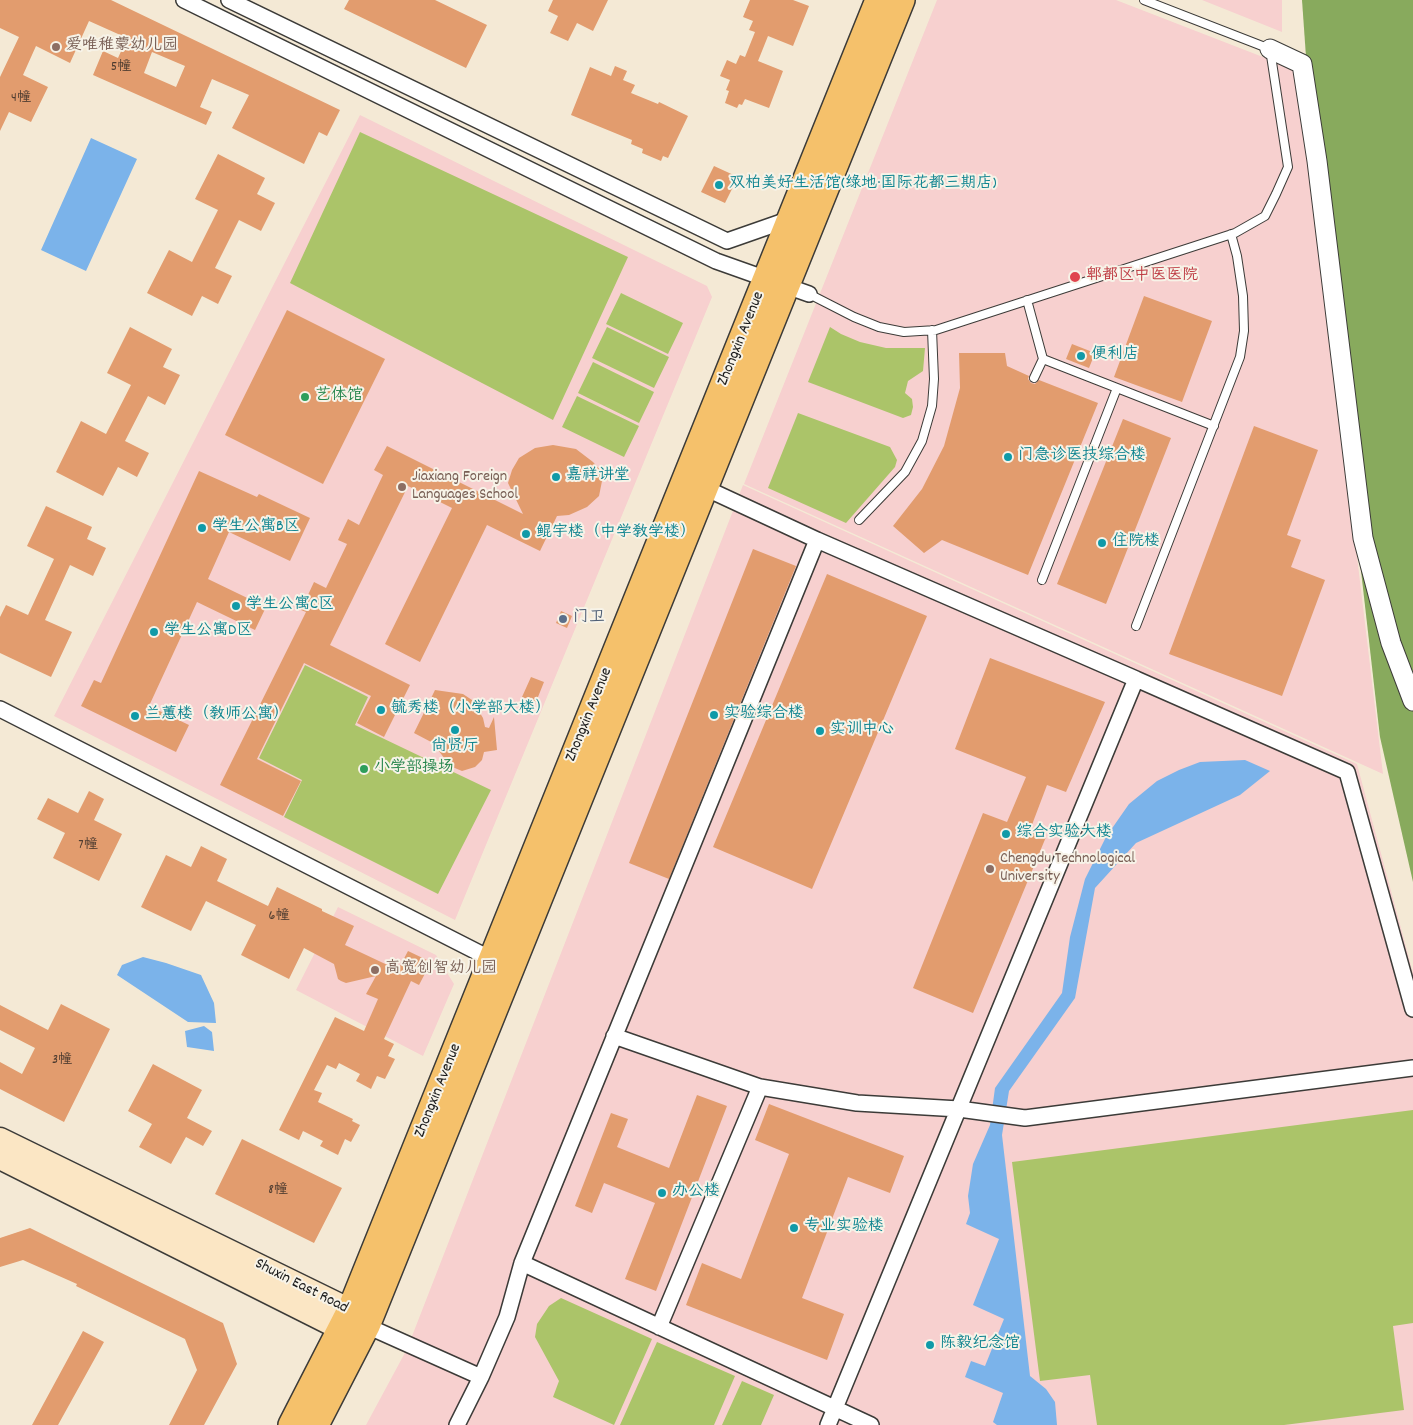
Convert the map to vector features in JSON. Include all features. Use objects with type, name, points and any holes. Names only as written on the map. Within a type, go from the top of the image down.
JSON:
[{"type":"main road","name":"Zhongxin Avenue","points":[[316,1425],[353,1322],[491,959],[787,286],[790,219],[878,0]]},
{"type":"main road","name":"Zhongxin Avenue","points":[[291,1425],[353,1322],[705,488],[902,0]]},
{"type":"main road","name":"Shuxin East Road","points":[[0,1139],[353,1322]]},
{"type":"main road","name":"Shuxin East Road","points":[[0,1158],[353,1322]]},
{"type":"street","points":[[184,0],[716,261],[787,286]]},
{"type":"street","points":[[229,0],[727,242],[790,219]]},
{"type":"street","points":[[1270,50],[1302,64],[1317,161],[1363,538],[1391,643],[1413,701]]},
{"type":"street","points":[[705,488],[816,540],[1347,772],[1413,1009]]},
{"type":"street","points":[[457,1425],[506,1317],[522,1263],[816,540]]},
{"type":"street","points":[[828,1425],[1136,679]]},
{"type":"street","points":[[0,709],[491,959]]},
{"type":"street","points":[[614,1036],[760,1087],[857,1103],[959,1109],[1026,1118],[1413,1068]]},
{"type":"street","points":[[659,1326],[760,1087]]},
{"type":"street","points":[[522,1263],[871,1425]]},
{"type":"street","points":[[353,1322],[480,1377]]},
{"type":"lane","points":[[787,286],[878,327],[904,332],[932,330],[1231,234],[1265,216],[1288,167],[1270,50],[1144,0]]},
{"type":"lane","points":[[1136,626],[1240,357],[1244,331],[1243,296],[1237,256],[1231,234]]},
{"type":"lane","points":[[1027,300],[1043,359],[1034,378]]},
{"type":"lane","points":[[859,520],[905,472],[922,441],[933,397],[932,330]]},
{"type":"lane","points":[[1043,359],[1214,426]]},
{"type":"lane","points":[[1042,580],[1117,388]]},
{"type":"shaded area","name":"郫都区中医医院","points":[[937,0],[1116,0],[1299,71],[1383,774],[744,484]]},
{"type":"shaded area","points":[[1202,0],[1282,0],[1282,32]]},
{"type":"shaded area","name":"Jiaxiang Foreign Languages School","points":[[360,115],[707,286],[712,297],[455,920],[54,716]]},
{"type":"shaded area","name":"Chengdu Technological University","points":[[743,485],[1357,764],[1413,973],[1413,1425],[366,1425],[407,1349]]},
{"type":"shaded area","name":"高宽创智幼儿园","points":[[338,907],[436,955],[454,984],[423,1056],[296,990]]},
{"type":"green space","points":[[1302,0],[1413,0],[1413,882],[1380,737],[1312,142]]},
{"type":"green space","points":[[360,132],[628,257],[553,420],[290,283]]},
{"type":"green space","points":[[621,293],[683,323],[668,354],[606,324]]},
{"type":"green space","points":[[607,327],[669,357],[654,388],[592,358]]},
{"type":"green space","points":[[830,327],[860,342],[886,348],[925,348],[923,371],[908,381],[905,393],[912,399],[911,415],[903,418],[808,382]]},
{"type":"green space","points":[[593,362],[654,392],[639,423],[578,393]]},
{"type":"green space","points":[[577,396],[639,426],[624,457],[562,427]]},
{"type":"green space","points":[[798,413],[890,447],[897,460],[895,467],[846,523],[768,488]]},
{"type":"green space","name":"小学部操场","points":[[305,665],[368,697],[355,725],[491,790],[438,894],[284,817],[302,780],[259,758]]},
{"type":"green space","points":[[1413,1110],[1413,1323],[1393,1326],[1404,1410],[1284,1425],[1097,1425],[1090,1375],[1040,1381],[1012,1162]]},
{"type":"green space","points":[[561,1298],[652,1339],[614,1425],[553,1397],[559,1381],[535,1337],[537,1324],[549,1306]]},
{"type":"green space","points":[[657,1342],[735,1376],[714,1425],[620,1425]]},
{"type":"green space","points":[[742,1381],[774,1395],[761,1425],[722,1425]]},
{"type":"water","points":[[91,138],[137,159],[86,271],[41,250]]},
{"type":"water","points":[[1245,760],[1270,771],[1240,795],[1136,843],[1095,888],[1075,998],[1009,1091],[1002,1135],[1030,1376],[1046,1389],[1055,1402],[1057,1425],[997,1425],[993,1422],[1003,1393],[965,1377],[971,1361],[985,1366],[1004,1319],[973,1305],[999,1239],[966,1224],[970,1213],[968,1196],[973,1164],[990,1125],[995,1088],[1062,993],[1070,937],[1085,879],[1106,837],[1129,804],[1157,781],[1200,762]]},
{"type":"water","points":[[143,957],[201,975],[214,1003],[216,1023],[188,1022],[117,975],[122,965]]},
{"type":"water","points":[[204,1026],[212,1032],[214,1051],[187,1047],[185,1031]]},
{"type":"building","points":[[0,0],[111,0],[340,110],[327,136],[319,132],[304,164],[232,128],[249,95],[212,79],[200,107],[212,112],[206,125],[93,75],[103,51],[118,58],[127,38],[89,21],[70,63],[36,46],[23,75],[48,87],[31,122],[9,112],[0,131],[0,77],[19,37],[0,28]],"holes":[[[152,52],[185,66],[176,87],[144,73]]]},
{"type":"building","points":[[349,0],[435,0],[487,25],[466,68],[344,9]]},
{"type":"building","points":[[553,0],[608,0],[593,31],[577,23],[568,41],[550,33],[558,16],[548,11]]},
{"type":"building","points":[[750,0],[793,0],[809,6],[793,46],[768,36],[758,61],[783,71],[769,108],[745,99],[742,105],[739,104],[737,108],[725,103],[729,91],[726,90],[730,80],[720,76],[727,60],[736,64],[740,55],[745,57],[755,32],[749,30],[753,21],[743,17]]},
{"type":"building","points":[[615,66],[627,71],[623,80],[635,85],[631,93],[658,104],[659,102],[688,116],[668,158],[663,156],[661,161],[642,153],[643,149],[631,144],[632,140],[571,115],[590,67],[611,76]]},
{"type":"building","points":[[218,154],[265,178],[257,194],[275,203],[261,231],[239,220],[215,268],[232,276],[218,304],[202,296],[192,316],[147,293],[169,250],[192,262],[218,210],[195,199]]},
{"type":"building","name":"双柏美好生活馆(绿地·国际花都三期店)","points":[[714,166],[738,177],[725,203],[701,192]]},
{"type":"building","points":[[1144,296],[1212,321],[1182,402],[1114,377]]},
{"type":"building","name":"艺体馆","points":[[287,310],[385,359],[323,484],[225,435]]},
{"type":"building","points":[[130,327],[172,349],[163,367],[180,375],[165,405],[148,396],[125,441],[149,453],[137,477],[118,467],[103,496],[56,472],[81,421],[106,434],[131,385],[107,373]]},
{"type":"building","name":"便利店","points":[[1072,344],[1095,353],[1089,368],[1066,359]]},
{"type":"building","name":"门急诊医技综合楼","points":[[959,353],[1005,353],[1007,366],[1029,376],[1028,379],[1031,383],[1035,384],[1039,380],[1098,403],[1028,575],[942,540],[924,553],[893,526],[922,489],[944,446],[960,388]]},
{"type":"building","name":"住院楼","points":[[1123,419],[1171,438],[1106,604],[1057,584]]},
{"type":"building","points":[[1254,426],[1318,450],[1287,535],[1301,540],[1291,567],[1325,580],[1282,696],[1169,654]]},
{"type":"building","points":[[553,445],[576,449],[593,462],[602,472],[599,496],[587,507],[569,515],[557,516],[540,551],[487,525],[420,662],[385,644],[452,508],[408,486],[330,645],[410,685],[384,737],[357,723],[371,696],[304,663],[257,759],[301,781],[283,816],[220,785],[306,612],[301,610],[314,582],[326,588],[347,544],[338,540],[348,519],[359,525],[383,475],[374,470],[387,446],[523,514],[508,483],[512,470],[519,458],[535,448]]},
{"type":"building","points":[[199,471],[257,497],[259,494],[310,518],[290,561],[229,532],[208,579],[266,607],[255,630],[197,602],[149,706],[189,725],[176,752],[81,706],[94,680],[101,683]]},
{"type":"building","points":[[46,506],[92,527],[87,539],[106,548],[93,576],[70,565],[45,620],[72,632],[51,677],[0,653],[0,617],[6,605],[28,615],[54,559],[27,546]]},
{"type":"building","name":"实验综合楼","points":[[753,549],[796,566],[669,879],[629,863]]},
{"type":"building","name":"实训中心","points":[[827,574],[927,616],[812,889],[713,847]]},
{"type":"building","points":[[561,611],[572,616],[567,628],[556,623]]},
{"type":"building","name":"综合实验大楼","points":[[990,658],[1105,702],[1066,792],[1047,785],[1030,830],[1046,837],[973,1013],[913,988],[983,813],[1007,822],[1026,777],[955,749]]},
{"type":"building","points":[[531,677],[544,682],[536,702],[522,697]]},
{"type":"building","name":"尚贤厅","points":[[435,690],[463,694],[472,700],[483,718],[485,727],[489,728],[494,717],[497,750],[484,752],[482,760],[475,767],[462,771],[450,766],[433,743],[414,733]]},
{"type":"building","points":[[89,791],[104,799],[94,820],[122,834],[99,881],[53,858],[65,833],[37,819],[48,798],[78,813]]},
{"type":"building","points":[[201,846],[227,859],[217,881],[268,906],[277,887],[322,909],[322,911],[354,926],[345,945],[398,970],[408,951],[431,962],[419,985],[411,981],[384,1039],[394,1044],[388,1056],[395,1059],[385,1079],[377,1076],[371,1089],[356,1081],[360,1074],[339,1063],[336,1069],[327,1065],[314,1090],[322,1093],[318,1102],[353,1119],[352,1121],[360,1125],[351,1142],[345,1139],[338,1155],[320,1146],[323,1141],[303,1131],[299,1140],[279,1130],[335,1017],[364,1031],[378,999],[366,994],[376,976],[346,983],[338,979],[334,964],[304,948],[289,979],[241,955],[256,925],[206,901],[191,931],[141,907],[166,855],[191,867]]},
{"type":"building","points":[[61,1004],[110,1029],[64,1122],[0,1089],[0,1062],[22,1074],[35,1048],[0,1030],[0,1005],[48,1030]]},
{"type":"building","points":[[153,1064],[202,1090],[187,1118],[212,1131],[203,1146],[186,1137],[171,1164],[139,1147],[152,1124],[128,1111]]},
{"type":"building","name":"办公楼","points":[[697,1095],[727,1106],[656,1291],[625,1279],[655,1203],[604,1183],[592,1213],[575,1206],[611,1113],[628,1119],[617,1147],[669,1168]]},
{"type":"building","name":"专业实验楼","points":[[769,1104],[904,1156],[890,1193],[848,1177],[802,1298],[844,1314],[827,1360],[686,1305],[702,1263],[741,1279],[789,1154],[755,1140]]},
{"type":"building","points":[[242,1139],[342,1188],[314,1243],[215,1194]]},
{"type":"building","points":[[30,1228],[223,1323],[237,1364],[204,1425],[169,1425],[197,1370],[185,1339],[76,1286],[77,1284],[23,1260],[0,1267],[0,1238]]},
{"type":"building","points":[[83,1331],[104,1342],[58,1425],[32,1425]]},
{"type":"place","name":"爱唯稚蒙幼儿园","points":[[56,47]]},
{"type":"place","name":"双柏美好生活馆(绿地·国际花都三期店)","points":[[719,185]]},
{"type":"place","name":"郫都区中医医院","points":[[1075,277]]},
{"type":"place","name":"便利店","points":[[1081,356]]},
{"type":"place","name":"艺体馆","points":[[305,397]]},
{"type":"place","name":"门急诊医技综合楼","points":[[1008,457]]},
{"type":"place","name":"嘉祥讲堂","points":[[556,477]]},
{"type":"place","name":"Jiaxiang Foreign Languages School","points":[[402,487]]},
{"type":"place","name":"学生公寓B区","points":[[202,528]]},
{"type":"place","name":"鲲宇楼（中学教学楼）","points":[[526,534]]},
{"type":"place","name":"住院楼","points":[[1102,543]]},
{"type":"place","name":"学生公寓C区","points":[[236,606]]},
{"type":"place","name":"门卫","points":[[563,619]]},
{"type":"place","name":"学生公寓D区","points":[[154,632]]},
{"type":"place","name":"毓秀楼（小学部大楼）","points":[[381,710]]},
{"type":"place","name":"实验综合楼","points":[[714,715]]},
{"type":"place","name":"兰蕙楼（教师公寓）","points":[[135,716]]},
{"type":"place","name":"尚贤厅","points":[[455,730]]},
{"type":"place","name":"实训中心","points":[[820,731]]},
{"type":"place","name":"小学部操场","points":[[364,769]]},
{"type":"place","name":"综合实验大楼","points":[[1006,834]]},
{"type":"place","name":"Chengdu Technological University","points":[[990,869]]},
{"type":"place","name":"高宽创智幼儿园","points":[[375,970]]},
{"type":"place","name":"办公楼","points":[[662,1193]]},
{"type":"place","name":"专业实验楼","points":[[794,1228]]},
{"type":"place","name":"陈毅纪念馆","points":[[930,1345]]}]
